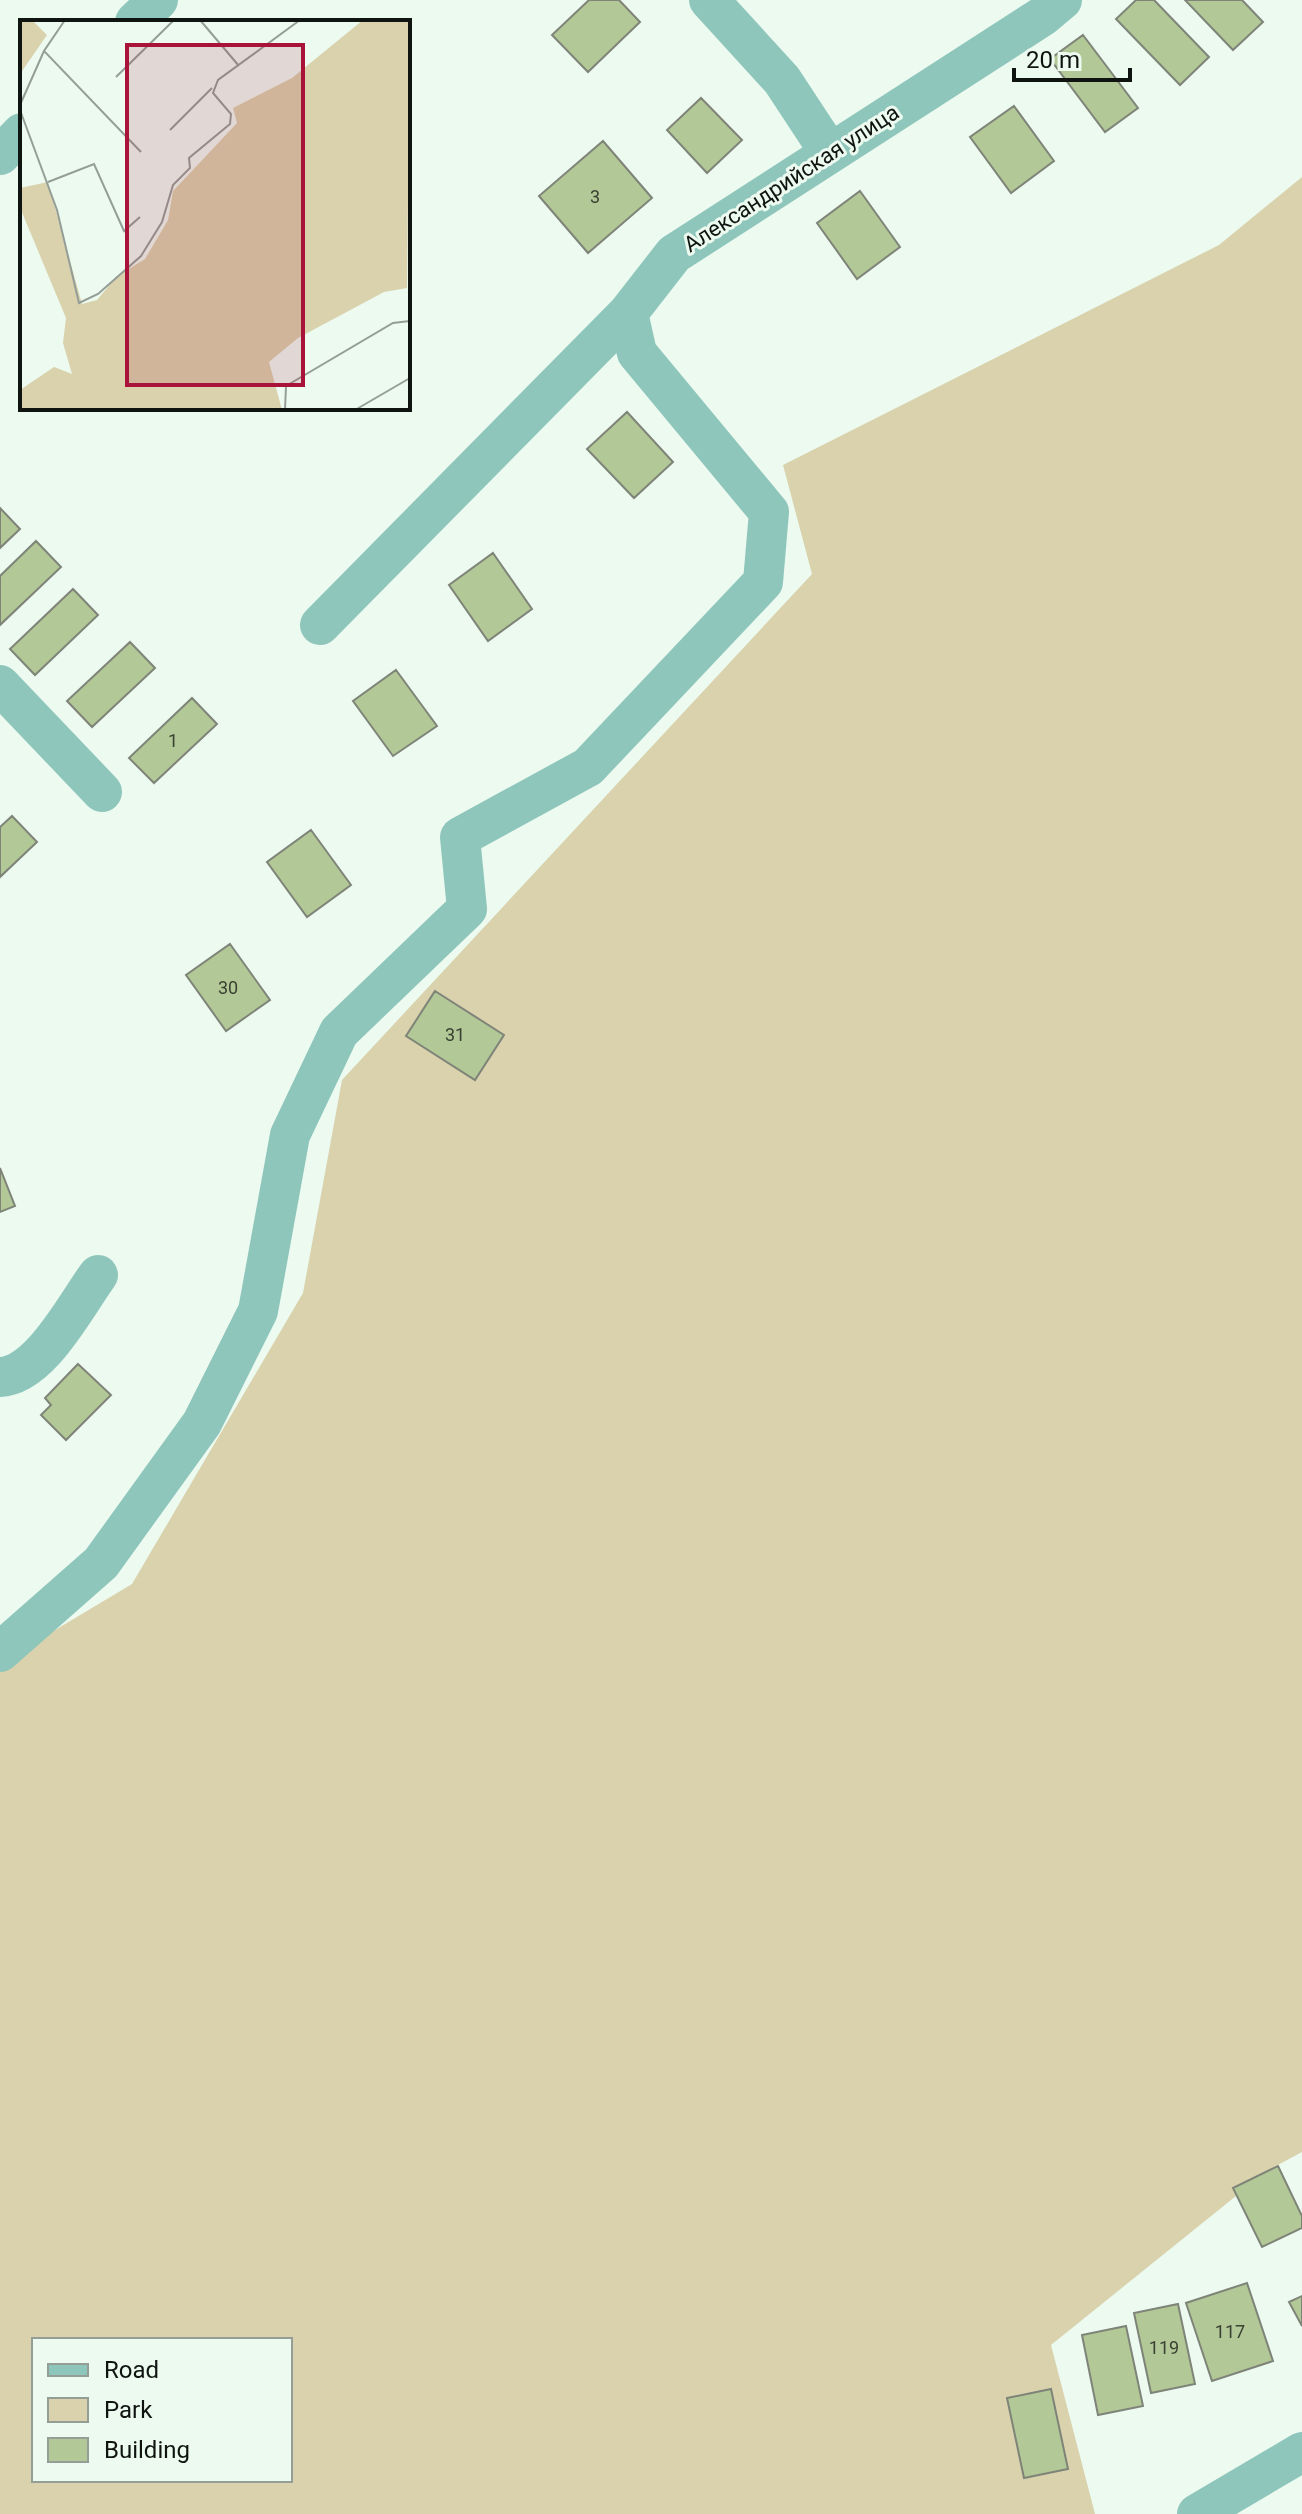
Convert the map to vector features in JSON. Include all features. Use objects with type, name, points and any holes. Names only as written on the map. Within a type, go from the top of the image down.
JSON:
[{"type":"street","points":[[137,20],[158,0]]},
{"type":"street","points":[[709,0],[782,80],[830,153]]},
{"type":"street","name":"Александрийская улица","points":[[320,625],[628,313],[674,254],[1043,16],[1062,0]]},
{"type":"street","points":[[0,155],[20,135]]},
{"type":"street","points":[[0,1652],[101,1563],[202,1423],[258,1311],[290,1135],[339,1032],[467,909],[460,837],[588,767],[763,582],[769,512],[637,353],[628,313]]},
{"type":"street","points":[[0,685],[102,792]]},
{"type":"street","points":[[0,1377],[11,1377],[36,1361],[98,1275]]},
{"type":"street","points":[[1197,2514],[1302,2452]]},
{"type":"green space","points":[[1302,177],[1302,2152],[1267,2171],[1051,2345],[1095,2514],[0,2514],[0,1663],[132,1584],[303,1293],[342,1080],[812,574],[783,465],[1219,245]]},
{"type":"building","points":[[589,0],[619,0],[640,22],[588,72],[552,35]]},
{"type":"building","points":[[1136,0],[1154,0],[1209,57],[1180,85],[1116,19]]},
{"type":"building","points":[[1185,0],[1242,0],[1263,22],[1233,50]]},
{"type":"building","points":[[1083,35],[1138,108],[1105,132],[1050,59]]},
{"type":"building","points":[[701,98],[742,140],[707,173],[667,130]]},
{"type":"building","points":[[1014,106],[1054,161],[1011,193],[970,137]]},
{"type":"building","points":[[603,141],[652,198],[588,253],[539,196]]},
{"type":"building","points":[[860,191],[900,247],[857,279],[817,223]]},
{"type":"building","points":[[627,412],[673,462],[634,498],[587,449]]},
{"type":"building","points":[[0,508],[20,529],[0,548]]},
{"type":"building","points":[[36,541],[61,567],[0,625],[0,576]]},
{"type":"building","points":[[493,553],[532,609],[488,641],[449,585]]},
{"type":"building","points":[[73,589],[98,615],[35,675],[10,649]]},
{"type":"building","points":[[130,642],[155,668],[92,727],[67,701]]},
{"type":"building","points":[[396,670],[437,726],[393,756],[353,701]]},
{"type":"building","points":[[192,698],[217,724],[154,783],[129,758]]},
{"type":"building","points":[[12,816],[37,842],[0,877],[0,827]]},
{"type":"building","points":[[311,830],[351,885],[307,917],[267,862]]},
{"type":"building","points":[[230,944],[270,1000],[226,1031],[186,975]]},
{"type":"building","points":[[435,991],[504,1035],[475,1080],[406,1036]]},
{"type":"building","points":[[0,1168],[15,1206],[0,1212]]},
{"type":"building","points":[[78,1364],[111,1395],[66,1440],[41,1415],[51,1405],[45,1398]]},
{"type":"building","points":[[1278,2166],[1302,2216],[1302,2228],[1262,2247],[1233,2188]]},
{"type":"building","points":[[1247,2283],[1273,2361],[1212,2381],[1186,2303]]},
{"type":"building","points":[[1302,2296],[1302,2326],[1289,2302]]},
{"type":"building","points":[[1178,2304],[1195,2384],[1151,2393],[1134,2313]]},
{"type":"building","points":[[1126,2326],[1143,2406],[1098,2415],[1082,2335]]},
{"type":"building","points":[[1051,2389],[1068,2469],[1024,2478],[1007,2398]]}]
